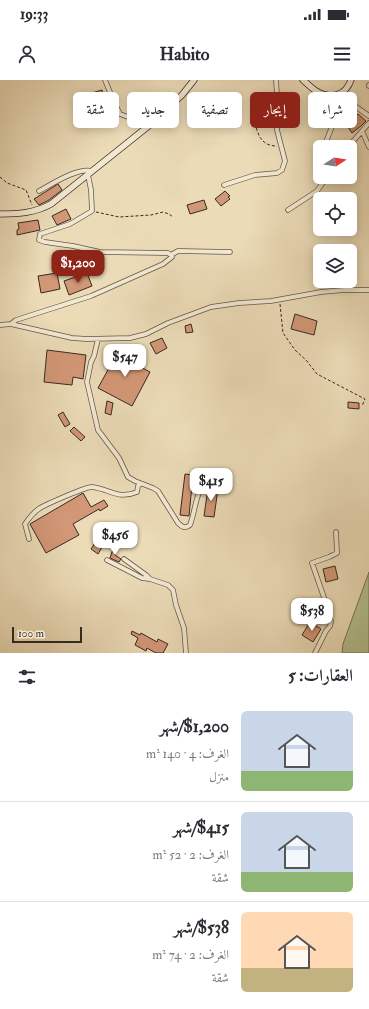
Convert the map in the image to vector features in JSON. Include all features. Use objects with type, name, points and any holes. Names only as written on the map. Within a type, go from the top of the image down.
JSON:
[{"type":"street","points":[[105,80],[120,114],[127,116]]},
{"type":"street","points":[[179,98],[194,80]]},
{"type":"street","points":[[224,185],[255,175],[277,173],[282,170],[285,161],[277,130],[278,109],[276,80]]},
{"type":"street","points":[[303,80],[318,92]]},
{"type":"street","points":[[344,92],[351,80]]},
{"type":"street","points":[[357,107],[369,116]]},
{"type":"street","points":[[354,140],[369,123]]},
{"type":"street","points":[[0,214],[17,214],[34,211],[51,204],[146,128]]},
{"type":"street","points":[[327,140],[331,128]]},
{"type":"street","points":[[362,131],[369,147]]},
{"type":"street","points":[[39,191],[72,174],[86,170],[90,173]]},
{"type":"street","points":[[90,173],[92,211],[70,224],[41,234],[38,237],[39,240],[100,252],[171,254],[178,251],[230,252]]},
{"type":"street","points":[[288,210],[317,191],[322,184]]},
{"type":"street","points":[[10,324],[16,320],[91,296],[115,286],[168,261],[172,257],[171,254]]},
{"type":"street","points":[[0,325],[10,324],[72,338],[130,338],[146,334],[168,323],[211,307],[280,300],[321,292],[369,290]]},
{"type":"street","points":[[98,339],[94,356],[90,362],[87,382],[98,430],[119,458],[128,477],[140,484],[158,491],[182,527],[187,527],[190,525],[198,493],[203,484],[208,479],[220,485]]},
{"type":"street","points":[[29,539],[25,524],[39,508],[91,487],[123,496],[137,492],[140,484]]},
{"type":"street","points":[[315,653],[331,622],[312,563],[337,553],[336,532]]},
{"type":"street","points":[[124,559],[150,579]]},
{"type":"street","points":[[107,560],[142,578],[150,579],[168,586],[173,590],[176,606],[184,628],[186,653]]},
{"type":"path","points":[[256,128],[258,136],[268,145],[280,146]]},
{"type":"path","points":[[0,177],[7,183],[26,190],[34,211]]},
{"type":"path","points":[[92,211],[119,217],[151,215],[163,212],[173,217]]},
{"type":"path","points":[[280,300],[283,333],[295,350],[306,360],[317,374],[365,399],[362,406]]},
{"type":"green space","points":[[369,572],[369,653],[342,653],[343,644]]},
{"type":"building","points":[[358,114],[366,121],[352,133],[349,128],[357,128]]},
{"type":"building","points":[[58,184],[62,190],[49,200],[39,205],[34,199]]},
{"type":"building","points":[[225,191],[230,196],[228,197],[230,199],[221,206],[215,199]]},
{"type":"building","points":[[204,200],[207,209],[190,214],[187,205]]},
{"type":"building","points":[[66,209],[71,219],[57,225],[52,216]]},
{"type":"building","points":[[38,220],[40,230],[17,235],[17,230],[19,229],[18,223]]},
{"type":"building","points":[[57,273],[60,289],[41,293],[38,276]]},
{"type":"building","points":[[87,273],[92,286],[69,295],[64,281]]},
{"type":"building","points":[[295,314],[317,321],[314,335],[291,329]]},
{"type":"building","points":[[191,324],[193,332],[186,333],[185,326]]},
{"type":"building","points":[[162,338],[167,348],[156,354],[150,343]]},
{"type":"building","points":[[120,348],[142,360],[139,366],[150,372],[132,406],[98,388]]},
{"type":"building","points":[[47,350],[86,355],[83,379],[73,377],[72,385],[44,382]]},
{"type":"building","points":[[107,401],[113,403],[111,415],[105,413]]},
{"type":"building","points":[[348,402],[359,403],[359,409],[348,408]]},
{"type":"building","points":[[63,412],[70,424],[65,427],[58,415]]},
{"type":"building","points":[[74,427],[85,437],[81,441],[70,431]]},
{"type":"building","points":[[185,474],[193,475],[189,516],[180,515]]},
{"type":"building","points":[[208,488],[218,489],[214,517],[204,516]]},
{"type":"building","points":[[83,493],[91,507],[104,500],[108,506],[100,511],[99,509],[73,524],[79,535],[46,553],[30,524]]},
{"type":"building","points":[[97,540],[104,544],[98,554],[91,549]]},
{"type":"building","points":[[113,549],[116,551],[115,555],[121,559],[119,562],[110,558]]},
{"type":"building","points":[[335,566],[338,579],[326,582],[323,569]]},
{"type":"building","points":[[310,622],[321,629],[313,642],[302,635]]},
{"type":"building","points":[[132,631],[140,635],[141,633],[157,642],[158,639],[168,644],[163,653],[156,653],[147,648],[146,651],[135,645],[138,638],[131,634]]}]
